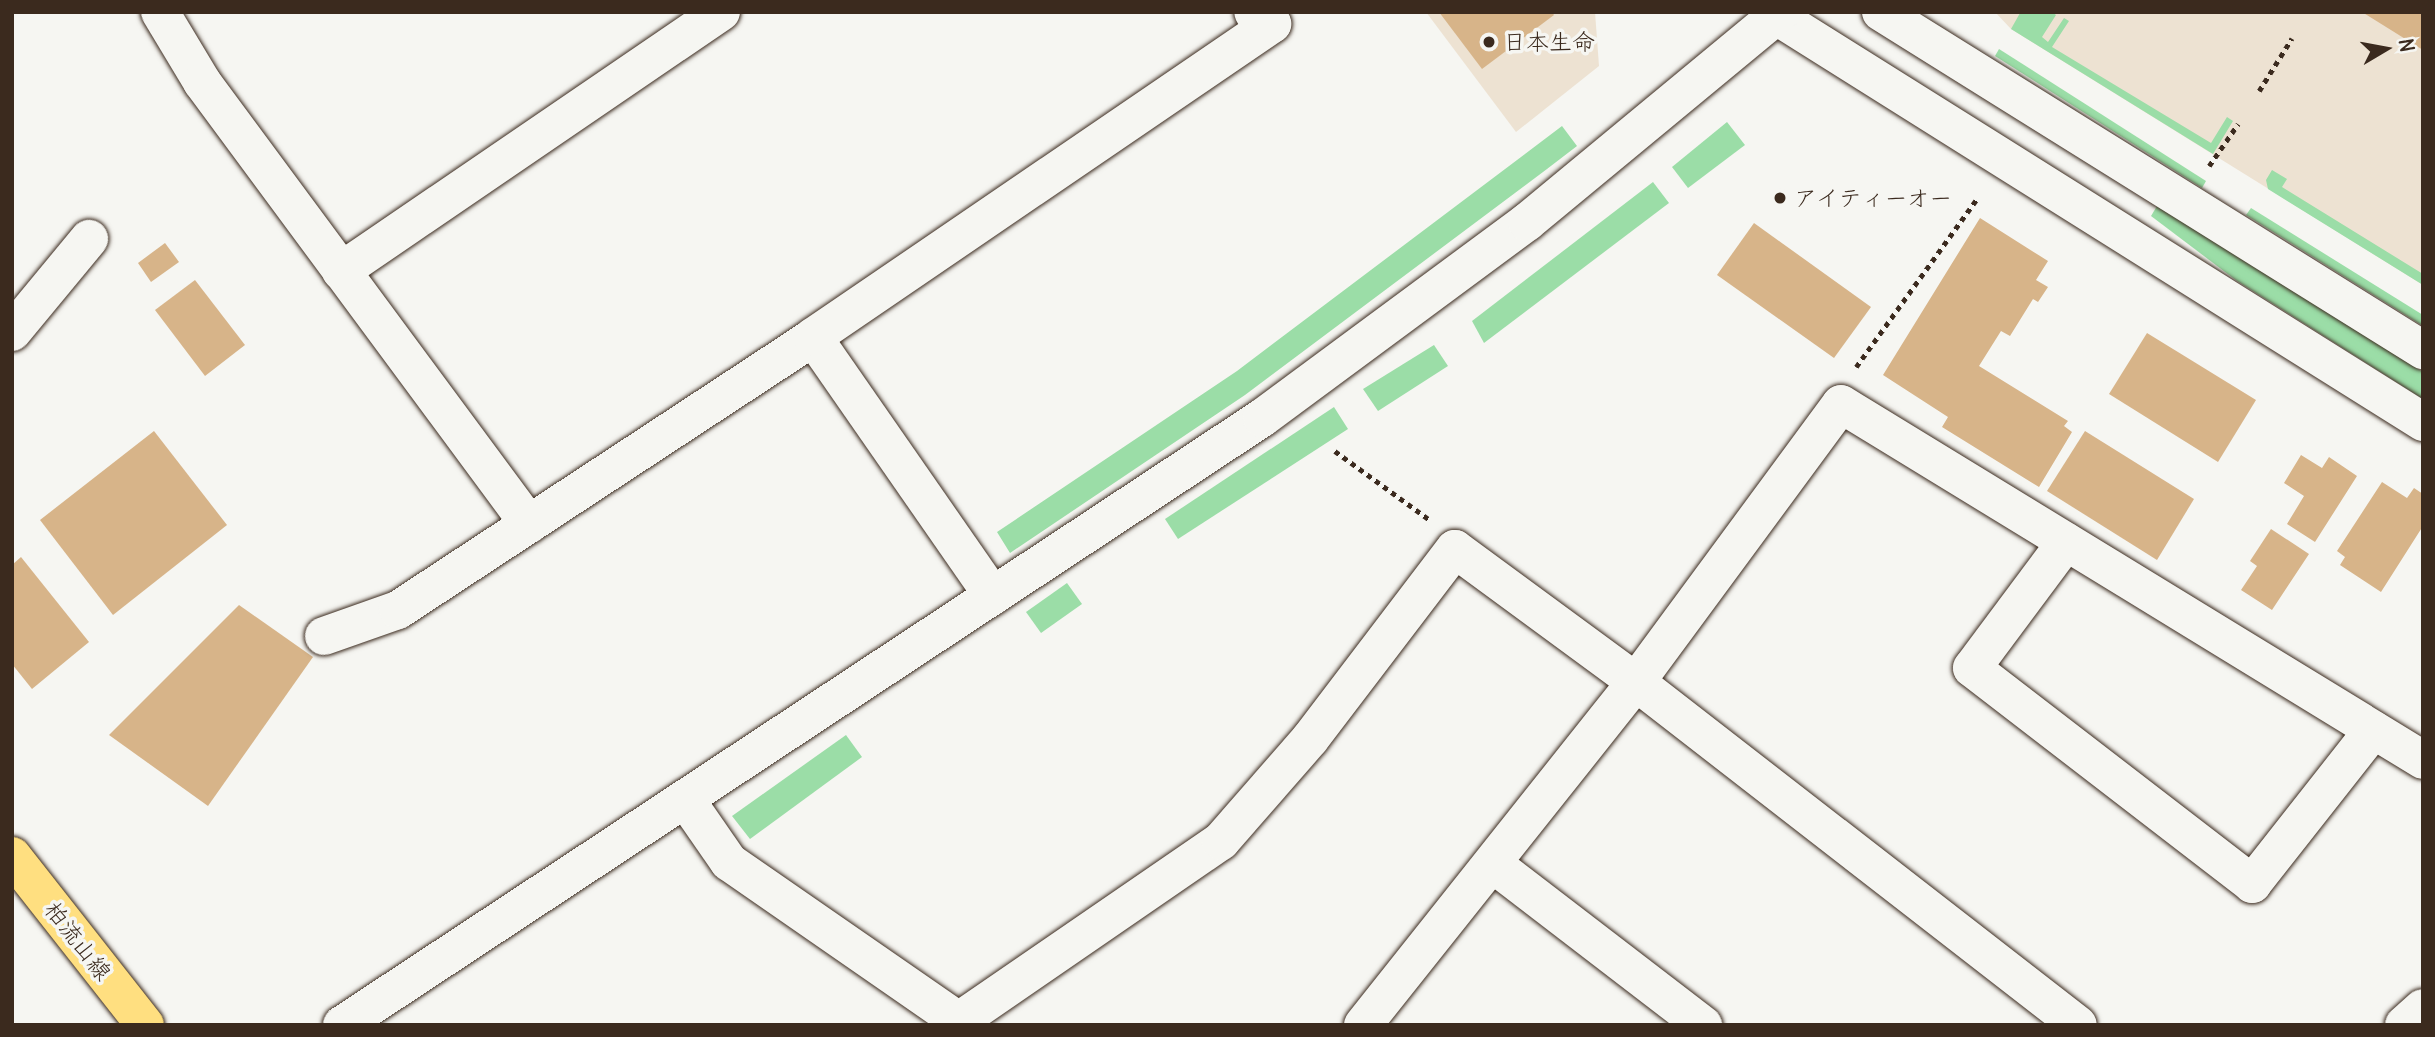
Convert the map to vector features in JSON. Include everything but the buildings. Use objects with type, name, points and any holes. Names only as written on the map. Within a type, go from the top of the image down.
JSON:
[{"type":"main road","name":"柏流山線","points":[[12,856],[145,1025]]},
{"type":"street","points":[[160,12],[202,82],[529,524]]},
{"type":"street","points":[[341,271],[721,12]]},
{"type":"street","points":[[324,636],[398,610],[813,337],[1272,24],[1253,12]]},
{"type":"street","points":[[1881,12],[2423,350]]},
{"type":"street","points":[[342,1025],[686,800],[1352,354],[1613,154],[1776,14],[2423,422]]},
{"type":"street","points":[[12,332],[89,239]]},
{"type":"street","points":[[813,337],[993,596]]},
{"type":"street","points":[[1363,1025],[1636,682],[1841,404],[2423,760]]},
{"type":"street","points":[[2067,542],[1972,668],[2252,884],[2373,730]]},
{"type":"street","points":[[686,800],[729,862],[962,1023],[1221,841],[1310,739],[1455,549],[1636,682],[2078,1025]]},
{"type":"street","points":[[1493,864],[1703,1025]]},
{"type":"street","points":[[2404,1025],[2423,1008]]},
{"type":"path","points":[[2259,91],[2291,38]]},
{"type":"path","points":[[2209,166],[2238,124]]},
{"type":"path","points":[[1841,404],[1848,379],[1978,197]]},
{"type":"path","points":[[1335,451],[1448,533],[1455,549]]},
{"type":"shaded area","points":[[1426,12],[1595,12],[1599,66],[1516,132]]},
{"type":"shaded area","points":[[1995,12],[2423,12],[2423,285],[2011,29]]},
{"type":"green space","points":[[2052,12],[2056,15],[2042,37],[2048,42],[2064,18],[2069,21],[2052,47],[2211,143],[2227,117],[2233,121],[2213,154],[2011,29],[2020,13]]},
{"type":"green space","points":[[1999,49],[2206,181],[2202,188],[1995,56]]},
{"type":"green space","points":[[1727,122],[1745,145],[1688,188],[1672,167]]},
{"type":"green space","points":[[1562,126],[1577,146],[1245,395],[1010,553],[997,532],[1237,371]]},
{"type":"green space","points":[[2272,170],[2287,179],[2282,187],[2423,274],[2423,285],[2268,189],[2266,180]]},
{"type":"green space","points":[[1653,182],[1669,203],[1484,343],[1472,321]]},
{"type":"green space","points":[[2157,206],[2423,372],[2423,399],[2237,281],[2151,216]]},
{"type":"green space","points":[[2251,208],[2423,315],[2423,326],[2246,215]]},
{"type":"green space","points":[[1434,345],[1448,366],[1378,411],[1363,389]]},
{"type":"green space","points":[[1334,407],[1348,429],[1178,539],[1165,519]]},
{"type":"green space","points":[[1067,583],[1082,604],[1041,633],[1026,612]]},
{"type":"green space","points":[[846,735],[862,757],[750,839],[732,816]]},
{"type":"place","name":"日本生命","points":[[1489,42]]},
{"type":"place","name":"アイティーオー","points":[[1780,198]]}]
